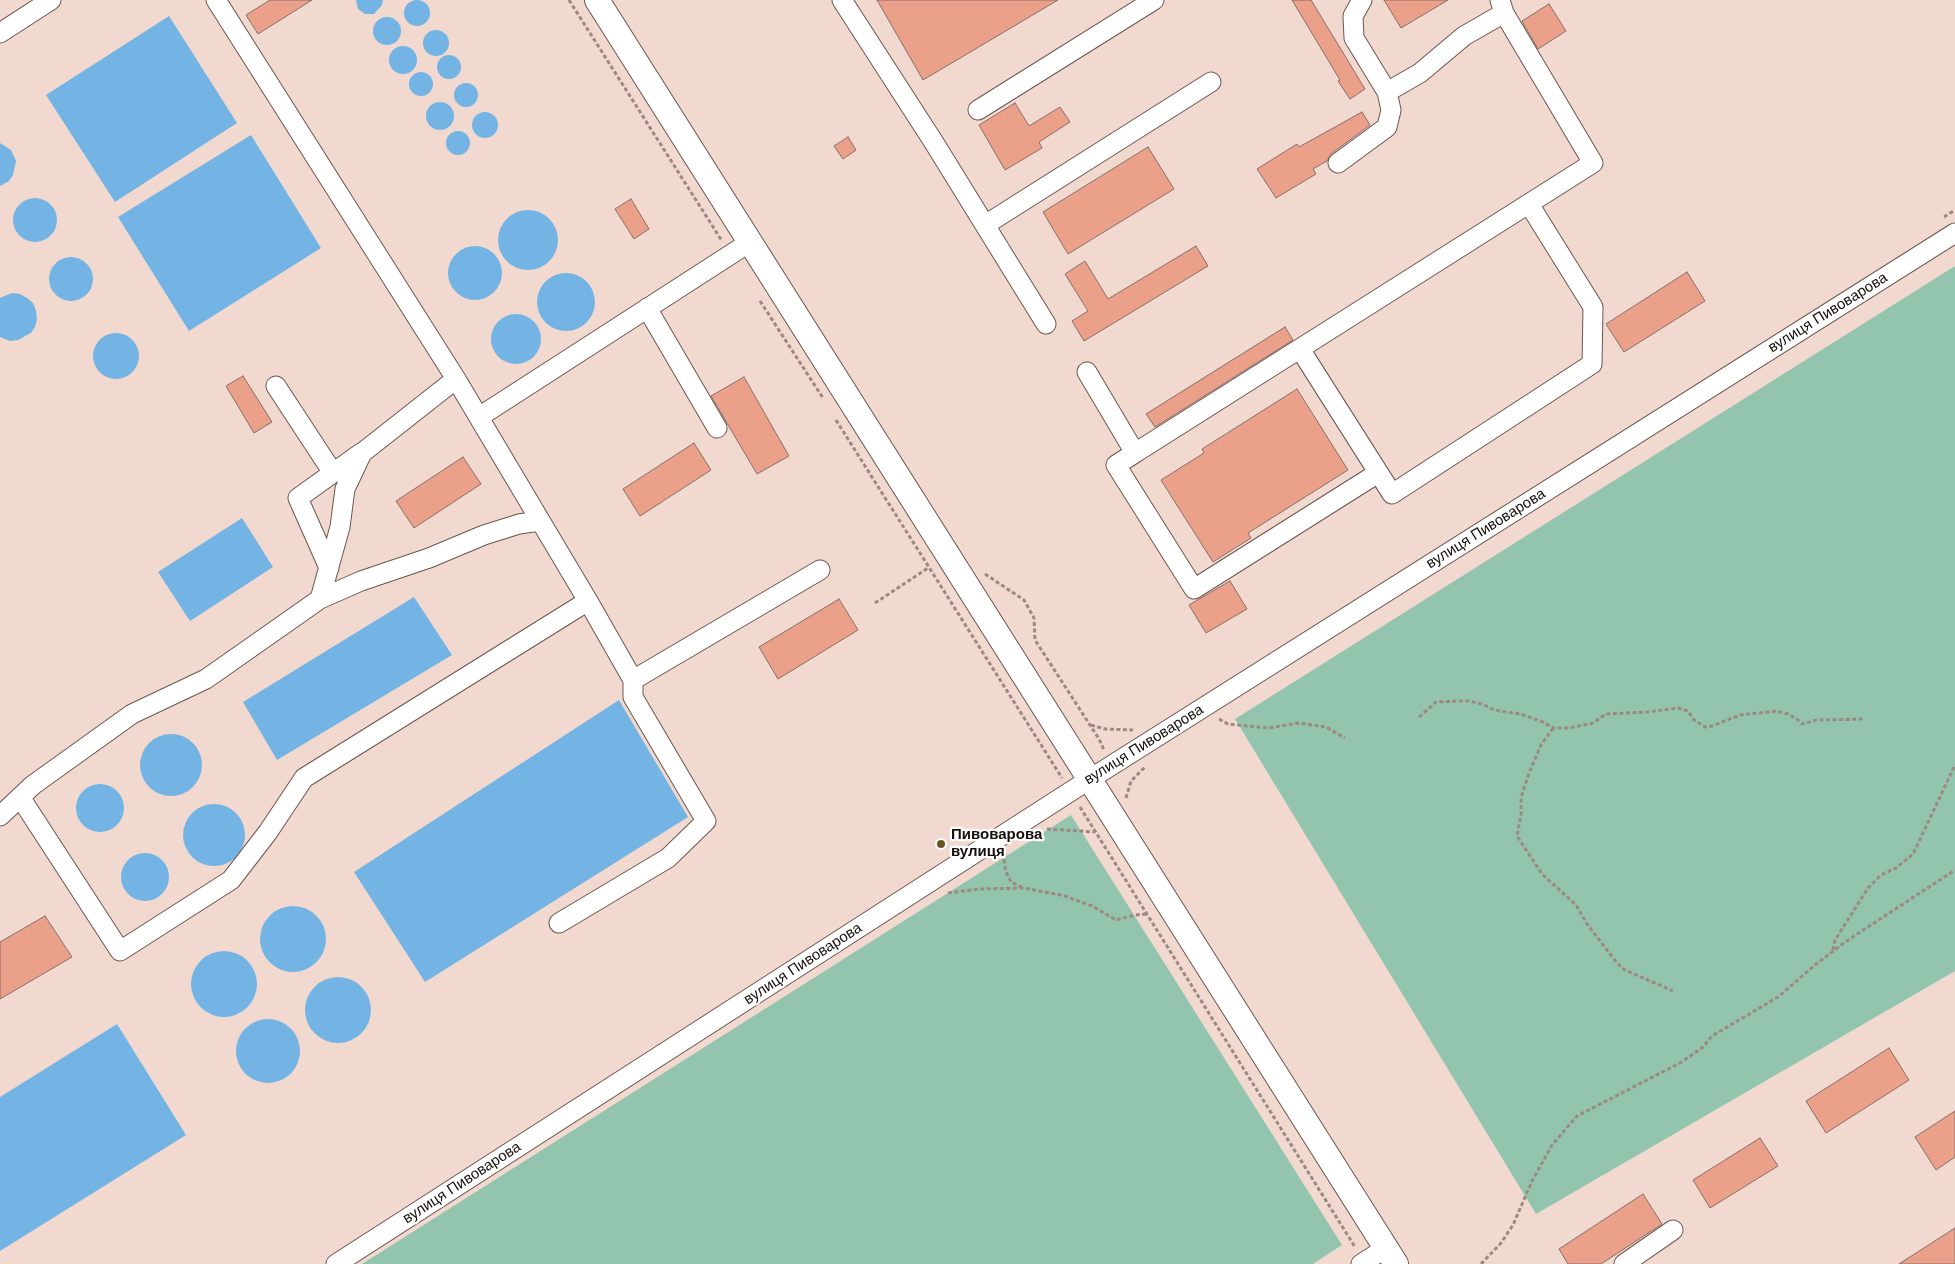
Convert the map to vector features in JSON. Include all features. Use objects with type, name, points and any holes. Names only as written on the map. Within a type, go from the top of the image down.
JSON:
[{"type":"main road","points":[[597,0],[741,248],[1090,779],[1391,1256]]},
{"type":"street","points":[[0,33],[51,0]]},
{"type":"street","points":[[216,0],[479,417],[633,680],[633,697],[706,821],[668,858],[559,923]]},
{"type":"street","points":[[842,0],[1046,324]]},
{"type":"street","points":[[978,110],[1154,0]]},
{"type":"street","points":[[1338,164],[1387,127],[1391,110],[1388,92],[1354,38],[1353,16],[1362,0]]},
{"type":"street","points":[[1378,473],[1194,589],[1116,465],[1593,163],[1502,6],[1420,74],[1388,92]]},
{"type":"street","points":[[985,225],[1211,82]]},
{"type":"street","points":[[1300,349],[1392,494],[1592,364],[1592,306],[1529,204]]},
{"type":"street","name":"вулиця Пивоварова","points":[[336,1264],[1090,779],[1955,233]]},
{"type":"street","points":[[479,417],[741,248]]},
{"type":"street","points":[[647,308],[717,428]]},
{"type":"street","points":[[1086,372],[1135,454]]},
{"type":"street","points":[[329,568],[298,498],[362,452],[456,379]]},
{"type":"street","points":[[276,386],[333,473]]},
{"type":"street","points":[[320,599],[340,527],[344,489],[362,452]]},
{"type":"street","points":[[0,816],[33,785],[132,714],[206,678],[320,599],[361,580],[429,558],[484,535],[519,524],[540,521]]},
{"type":"street","points":[[633,680],[820,570]]},
{"type":"street","points":[[20,797],[120,951],[231,880],[268,832],[304,778],[588,602]]},
{"type":"street","points":[[1624,1264],[1673,1230]]},
{"type":"street","points":[[1362,1263],[1391,1256]]},
{"type":"path","points":[[569,0],[741,248]]},
{"type":"path","points":[[757,296],[824,399]]},
{"type":"path","points":[[836,418],[928,568],[1148,914],[1362,1263]]},
{"type":"path","points":[[874,603],[928,568]]},
{"type":"path","points":[[986,575],[1024,600],[1034,618],[1035,640],[1099,738]]},
{"type":"path","points":[[1419,717],[1436,702],[1469,701],[1482,704],[1494,710],[1526,716],[1553,728],[1569,728],[1593,723],[1606,714],[1678,708],[1688,711],[1694,720],[1705,727],[1753,712],[1776,711],[1788,714],[1802,724],[1818,720],[1864,719]]},
{"type":"path","points":[[1217,717],[1228,724],[1270,728],[1298,723],[1326,727],[1345,738]]},
{"type":"path","points":[[1553,728],[1541,745],[1529,773],[1521,798],[1521,814],[1516,836],[1542,874],[1576,905],[1587,924],[1616,962],[1625,970],[1673,991]]},
{"type":"path","points":[[1832,951],[1835,940],[1868,888],[1881,875],[1896,868],[1913,854],[1955,765]]},
{"type":"path","points":[[1024,888],[1011,882],[1004,864],[1010,830],[1096,832]]},
{"type":"path","points":[[1481,1264],[1501,1243],[1513,1225],[1532,1181],[1552,1145],[1577,1116],[1680,1063],[1702,1048],[1712,1036],[1778,997],[1832,951],[1955,870]]},
{"type":"path","points":[[916,891],[931,895],[979,889],[1024,888],[1065,896],[1092,906],[1116,920],[1148,914]]},
{"type":"green space","points":[[1955,266],[1955,971],[1536,1214],[1235,719]]},
{"type":"green space","points":[[1071,815],[1342,1245],[1313,1264],[362,1264]]},
{"type":"water","points":[[356,0],[383,0],[382,5],[374,14],[365,14],[358,9]]},
{"type":"water","points":[[417,0],[426,4],[430,13],[426,22],[417,26],[408,22],[404,13],[408,4]]},
{"type":"water","points":[[169,16],[237,123],[115,202],[46,95]]},
{"type":"water","points":[[387,17],[397,21],[401,31],[397,41],[387,45],[377,41],[373,31],[377,21]]},
{"type":"water","points":[[436,30],[445,34],[449,43],[445,52],[436,56],[427,52],[423,43],[427,34]]},
{"type":"water","points":[[403,46],[413,50],[417,60],[413,70],[403,74],[393,70],[389,60],[393,50]]},
{"type":"water","points":[[449,55],[454,56],[460,62],[460,72],[454,78],[449,79],[444,78],[438,72],[437,67],[438,62],[444,56]]},
{"type":"water","points":[[421,72],[429,76],[433,84],[429,92],[421,96],[413,92],[409,84],[413,76]]},
{"type":"water","points":[[466,83],[474,87],[478,95],[474,103],[466,107],[458,103],[454,95],[458,87]]},
{"type":"water","points":[[440,102],[450,106],[454,116],[450,126],[440,130],[430,126],[426,116],[430,106]]},
{"type":"water","points":[[485,112],[494,116],[498,125],[494,134],[485,138],[476,134],[472,125],[476,116]]},
{"type":"water","points":[[458,131],[466,135],[470,143],[466,151],[458,155],[450,151],[446,143],[450,135]]},
{"type":"water","points":[[251,135],[321,248],[189,331],[118,217]]},
{"type":"water","points":[[0,143],[11,150],[16,161],[13,175],[9,181],[0,186]]},
{"type":"water","points":[[31,198],[39,198],[51,204],[57,220],[51,236],[39,242],[31,242],[19,236],[13,224],[13,216],[19,204]]},
{"type":"water","points":[[522,210],[534,210],[545,215],[553,223],[558,234],[556,252],[545,265],[534,270],[522,270],[511,265],[503,257],[498,246],[498,234],[503,223],[511,215]]},
{"type":"water","points":[[475,246],[485,248],[494,254],[500,263],[502,273],[500,283],[494,292],[485,298],[475,300],[465,298],[456,292],[450,283],[448,273],[450,263],[456,254],[465,248]]},
{"type":"water","points":[[75,257],[87,263],[92,270],[92,288],[87,295],[80,300],[67,301],[59,298],[52,291],[49,275],[52,267],[59,260]]},
{"type":"water","points":[[560,273],[572,273],[587,281],[595,296],[595,308],[587,323],[572,331],[560,331],[545,323],[537,308],[537,296],[545,281]]},
{"type":"water","points":[[12,293],[20,294],[33,303],[37,319],[31,333],[18,340],[10,341],[0,337],[0,298]]},
{"type":"water","points":[[511,314],[521,314],[534,321],[541,334],[541,344],[534,357],[521,364],[511,364],[502,360],[495,353],[491,344],[491,334],[495,325],[502,318]]},
{"type":"water","points":[[116,333],[129,337],[135,343],[139,356],[135,369],[129,375],[116,379],[103,375],[97,369],[93,356],[97,343],[103,337]]},
{"type":"water","points":[[242,518],[273,567],[190,621],[158,572]]},
{"type":"water","points":[[414,597],[452,655],[277,760],[243,702]]},
{"type":"water","points":[[619,700],[688,817],[425,982],[354,872]]},
{"type":"water","points":[[171,734],[188,739],[193,743],[197,748],[202,765],[197,782],[193,787],[188,791],[171,796],[154,791],[149,787],[145,782],[140,765],[145,748],[149,743],[154,739]]},
{"type":"water","points":[[100,784],[109,786],[117,791],[122,799],[124,808],[122,817],[117,825],[109,830],[100,832],[91,830],[83,825],[78,817],[76,808],[78,799],[83,791],[91,786]]},
{"type":"water","points":[[214,804],[231,809],[236,813],[240,818],[245,835],[240,852],[236,857],[231,861],[214,866],[197,861],[192,857],[188,852],[183,835],[188,818],[192,813],[197,809]]},
{"type":"water","points":[[140,853],[150,853],[162,860],[169,872],[169,882],[162,894],[150,901],[140,901],[132,897],[125,890],[121,882],[121,872],[125,864],[132,857]]},
{"type":"water","points":[[286,906],[300,906],[312,911],[321,920],[326,932],[324,952],[317,963],[300,972],[286,972],[274,967],[265,958],[260,946],[260,932],[265,920],[274,911]]},
{"type":"water","points":[[224,951],[237,954],[247,961],[254,971],[257,984],[254,997],[247,1007],[237,1014],[224,1017],[211,1014],[201,1007],[194,997],[191,984],[194,971],[201,961],[211,954]]},
{"type":"water","points":[[338,977],[351,980],[361,987],[368,997],[371,1010],[368,1023],[361,1033],[351,1040],[338,1043],[325,1040],[315,1033],[308,1023],[305,1010],[308,997],[315,987],[325,980]]},
{"type":"water","points":[[268,1019],[286,1024],[291,1028],[295,1033],[300,1051],[295,1069],[291,1074],[286,1078],[268,1083],[250,1078],[245,1074],[241,1069],[236,1051],[241,1033],[245,1028],[250,1024]]},
{"type":"water","points":[[117,1024],[186,1135],[0,1251],[0,1097]]},
{"type":"building","points":[[270,0],[312,0],[258,34],[246,15]]},
{"type":"building","points":[[877,0],[1058,0],[923,80]]},
{"type":"building","points":[[1292,0],[1311,0],[1365,89],[1350,99]]},
{"type":"building","points":[[1384,0],[1448,0],[1401,28]]},
{"type":"building","points":[[1549,4],[1566,31],[1538,49],[1522,21]]},
{"type":"building","points":[[1015,103],[1029,126],[1060,107],[1070,122],[1039,142],[1042,148],[1005,170],[979,125]]},
{"type":"building","points":[[1362,112],[1370,125],[1331,154],[1327,161],[1313,169],[1316,174],[1276,198],[1257,169],[1297,144],[1299,147]]},
{"type":"building","points":[[848,137],[856,150],[843,159],[834,146]]},
{"type":"building","points":[[1148,147],[1174,189],[1068,254],[1043,212]]},
{"type":"building","points":[[631,199],[649,229],[634,239],[615,209]]},
{"type":"building","points":[[1196,246],[1208,266],[1084,341],[1072,321],[1088,311],[1065,274],[1085,261],[1108,299]]},
{"type":"building","points":[[1687,272],[1705,301],[1624,352],[1606,324]]},
{"type":"building","points":[[1285,327],[1293,340],[1155,427],[1146,414]]},
{"type":"building","points":[[243,376],[272,422],[254,433],[226,386]]},
{"type":"building","points":[[744,377],[789,456],[757,474],[711,396]]},
{"type":"building","points":[[1297,389],[1348,470],[1248,533],[1251,538],[1213,562],[1161,480],[1204,453],[1202,449]]},
{"type":"building","points":[[694,443],[711,470],[640,516],[623,489]]},
{"type":"building","points":[[463,457],[481,484],[414,528],[396,501]]},
{"type":"building","points":[[1230,581],[1247,609],[1206,633],[1189,605]]},
{"type":"building","points":[[839,599],[858,630],[778,679],[759,647]]},
{"type":"building","points":[[45,916],[72,957],[0,999],[0,942]]},
{"type":"building","points":[[1889,1048],[1909,1080],[1826,1133],[1806,1101]]},
{"type":"building","points":[[1955,1111],[1955,1157],[1936,1170],[1915,1137]]},
{"type":"building","points":[[1760,1138],[1778,1166],[1710,1208],[1693,1180]]},
{"type":"building","points":[[1643,1194],[1662,1224],[1601,1264],[1568,1264],[1559,1249]]},
{"type":"building","points":[[1955,1228],[1955,1264],[1899,1264]]},
{"type":"place","name":"Пивоварова вулиця","points":[[941,844]]}]
